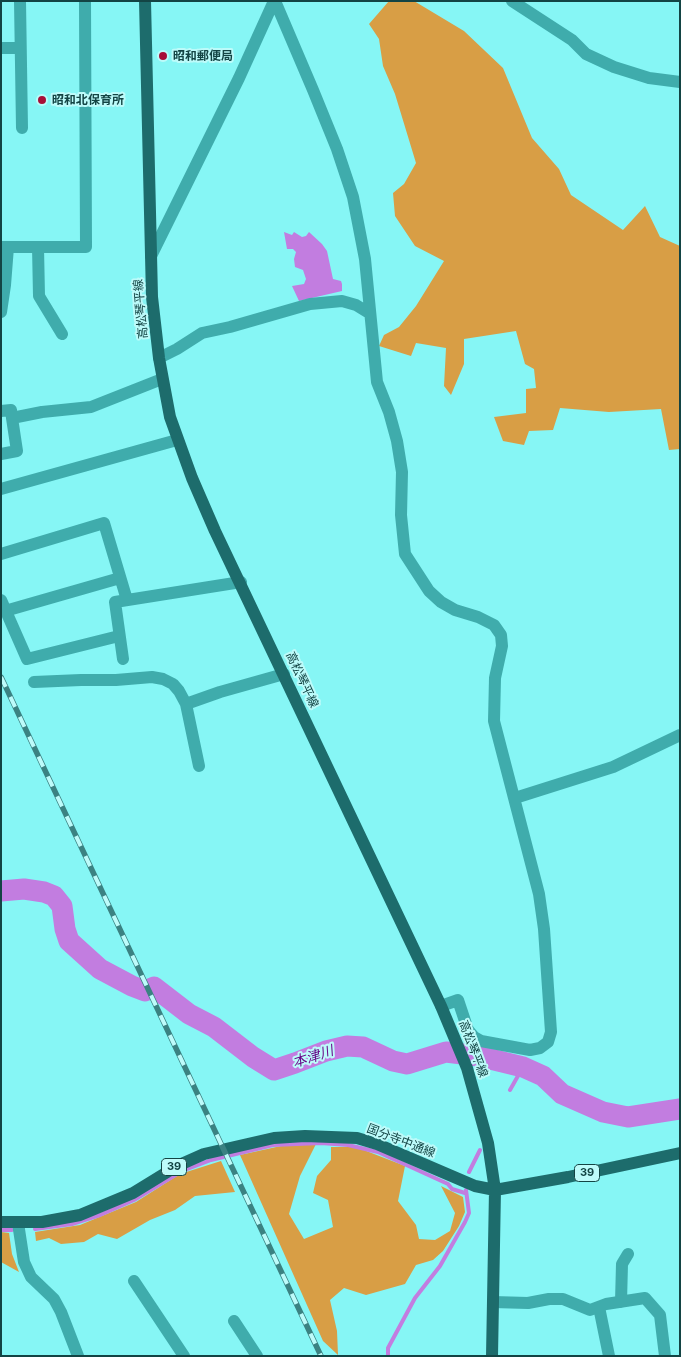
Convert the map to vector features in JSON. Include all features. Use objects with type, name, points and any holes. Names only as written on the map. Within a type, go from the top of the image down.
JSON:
[{"type":"main road","name":"高松琴平線","points":[[145,1],[152,297],[162,378],[177,440],[215,531],[241,582],[441,1006],[467,1068],[488,1143],[494,1190],[492,1356]]},
{"type":"main road","name":"国分寺中通線","points":[[1,1222],[42,1222],[80,1215],[133,1193],[177,1166],[204,1154],[274,1138],[305,1136],[357,1138],[377,1144],[475,1186],[494,1190],[558,1179],[680,1153]]},
{"type":"street","points":[[20,1],[22,128]]},
{"type":"street","points":[[1,312],[6,285],[5,247],[86,247],[85,1]]},
{"type":"street","points":[[151,256],[235,87],[274,1]]},
{"type":"street","points":[[274,1],[337,149],[353,197],[365,260],[377,382],[389,412],[401,464],[401,515],[405,554],[429,591],[441,602],[455,610],[478,617],[494,625],[500,634],[502,646],[495,678],[494,721],[539,894],[544,929],[551,1032],[548,1042],[540,1048],[530,1050],[482,1041],[474,1037],[468,1030],[458,1000],[441,1006]]},
{"type":"street","points":[[512,1],[572,40],[586,54],[614,67],[649,78],[680,82]]},
{"type":"street","points":[[1,48],[20,48]]},
{"type":"street","points":[[38,247],[39,296],[62,334]]},
{"type":"street","points":[[159,358],[177,350],[191,338],[202,333],[310,304],[342,301],[356,305],[369,313]]},
{"type":"street","points":[[1,454],[17,451],[7,415],[91,407],[162,378]]},
{"type":"street","points":[[1,490],[177,440]]},
{"type":"street","points":[[1,554],[104,523],[127,600]]},
{"type":"street","points":[[119,636],[27,659],[3,605],[120,578]]},
{"type":"street","points":[[122,659],[114,602],[241,582]]},
{"type":"street","points":[[186,704],[220,692],[284,674]]},
{"type":"street","points":[[34,682],[157,678],[173,684],[186,704],[199,766]]},
{"type":"street","points":[[515,798],[614,767],[680,735]]},
{"type":"street","points":[[18,1223],[24,1262],[31,1277],[54,1299],[78,1356]]},
{"type":"street","points":[[621,1302],[622,1264],[628,1254]]},
{"type":"street","points":[[134,1281],[184,1356]]},
{"type":"street","points":[[493,1302],[528,1303],[549,1299],[563,1299],[587,1309],[645,1298],[660,1315],[665,1356]]},
{"type":"street","points":[[599,1307],[609,1356]]},
{"type":"street","points":[[234,1320],[257,1356]]},
{"type":"shaded area","points":[[389,1],[414,1],[464,31],[503,68],[532,138],[559,169],[571,195],[623,230],[645,206],[660,237],[680,246],[680,449],[669,450],[661,409],[609,412],[560,408],[553,430],[529,431],[524,445],[503,441],[494,417],[526,413],[526,389],[536,388],[534,369],[525,364],[516,331],[464,339],[464,364],[451,395],[444,386],[446,348],[416,343],[411,356],[379,346],[384,335],[399,327],[416,306],[444,261],[415,246],[395,216],[393,193],[404,184],[416,163],[395,94],[383,66],[379,39],[369,24]]},
{"type":"shaded area","points":[[284,232],[292,235],[294,232],[302,237],[306,236],[309,232],[322,244],[327,251],[333,279],[341,281],[342,291],[299,301],[292,286],[304,284],[306,279],[303,270],[295,267],[294,259],[296,252],[293,249],[287,249]]},
{"type":"shaded area","points":[[317,1142],[300,1176],[289,1214],[304,1239],[333,1227],[328,1200],[313,1193],[317,1176],[331,1160],[331,1147],[356,1147],[405,1166],[398,1201],[416,1225],[419,1239],[435,1240],[450,1231],[455,1213],[441,1186],[463,1197],[465,1212],[459,1226],[443,1251],[433,1260],[416,1265],[405,1284],[366,1295],[344,1288],[330,1300],[337,1331],[338,1355],[323,1341],[240,1155],[290,1144]]},
{"type":"shaded area","points":[[221,1161],[235,1192],[195,1196],[175,1210],[150,1220],[117,1239],[98,1234],[84,1242],[61,1244],[49,1238],[36,1241],[35,1232],[80,1225],[136,1202],[180,1174]]},
{"type":"shaded area","points":[[1,1232],[9,1233],[12,1254],[19,1272],[1,1262]]},
{"type":"waterway","name":"本津川","points":[[1,891],[24,889],[44,892],[54,896],[62,906],[65,929],[69,941],[100,969],[145,991],[154,987],[189,1014],[214,1027],[253,1057],[274,1070],[326,1051],[347,1046],[363,1047],[393,1061],[407,1064],[446,1052],[478,1056],[523,1067],[543,1076],[562,1094],[603,1112],[628,1117],[680,1109]]},
{"type":"waterway","points":[[510,1090],[523,1067]]},
{"type":"waterway","points":[[35,1229],[72,1224],[100,1215],[134,1200],[182,1171],[211,1160],[273,1145],[321,1143],[348,1145],[378,1152],[448,1184],[452,1189],[465,1193]]},
{"type":"waterway","points":[[469,1172],[480,1150]]},
{"type":"waterway","points":[[388,1356],[388,1348],[415,1298],[440,1266],[465,1222],[469,1213],[466,1190]]},
{"type":"waterway","points":[[1,1230],[12,1230]]},
{"type":"railway","points":[[1,677],[321,1356]]},
{"type":"place","name":"昭和郵便局","points":[[163,56]]},
{"type":"place","name":"昭和北保育所","points":[[42,100]]}]
